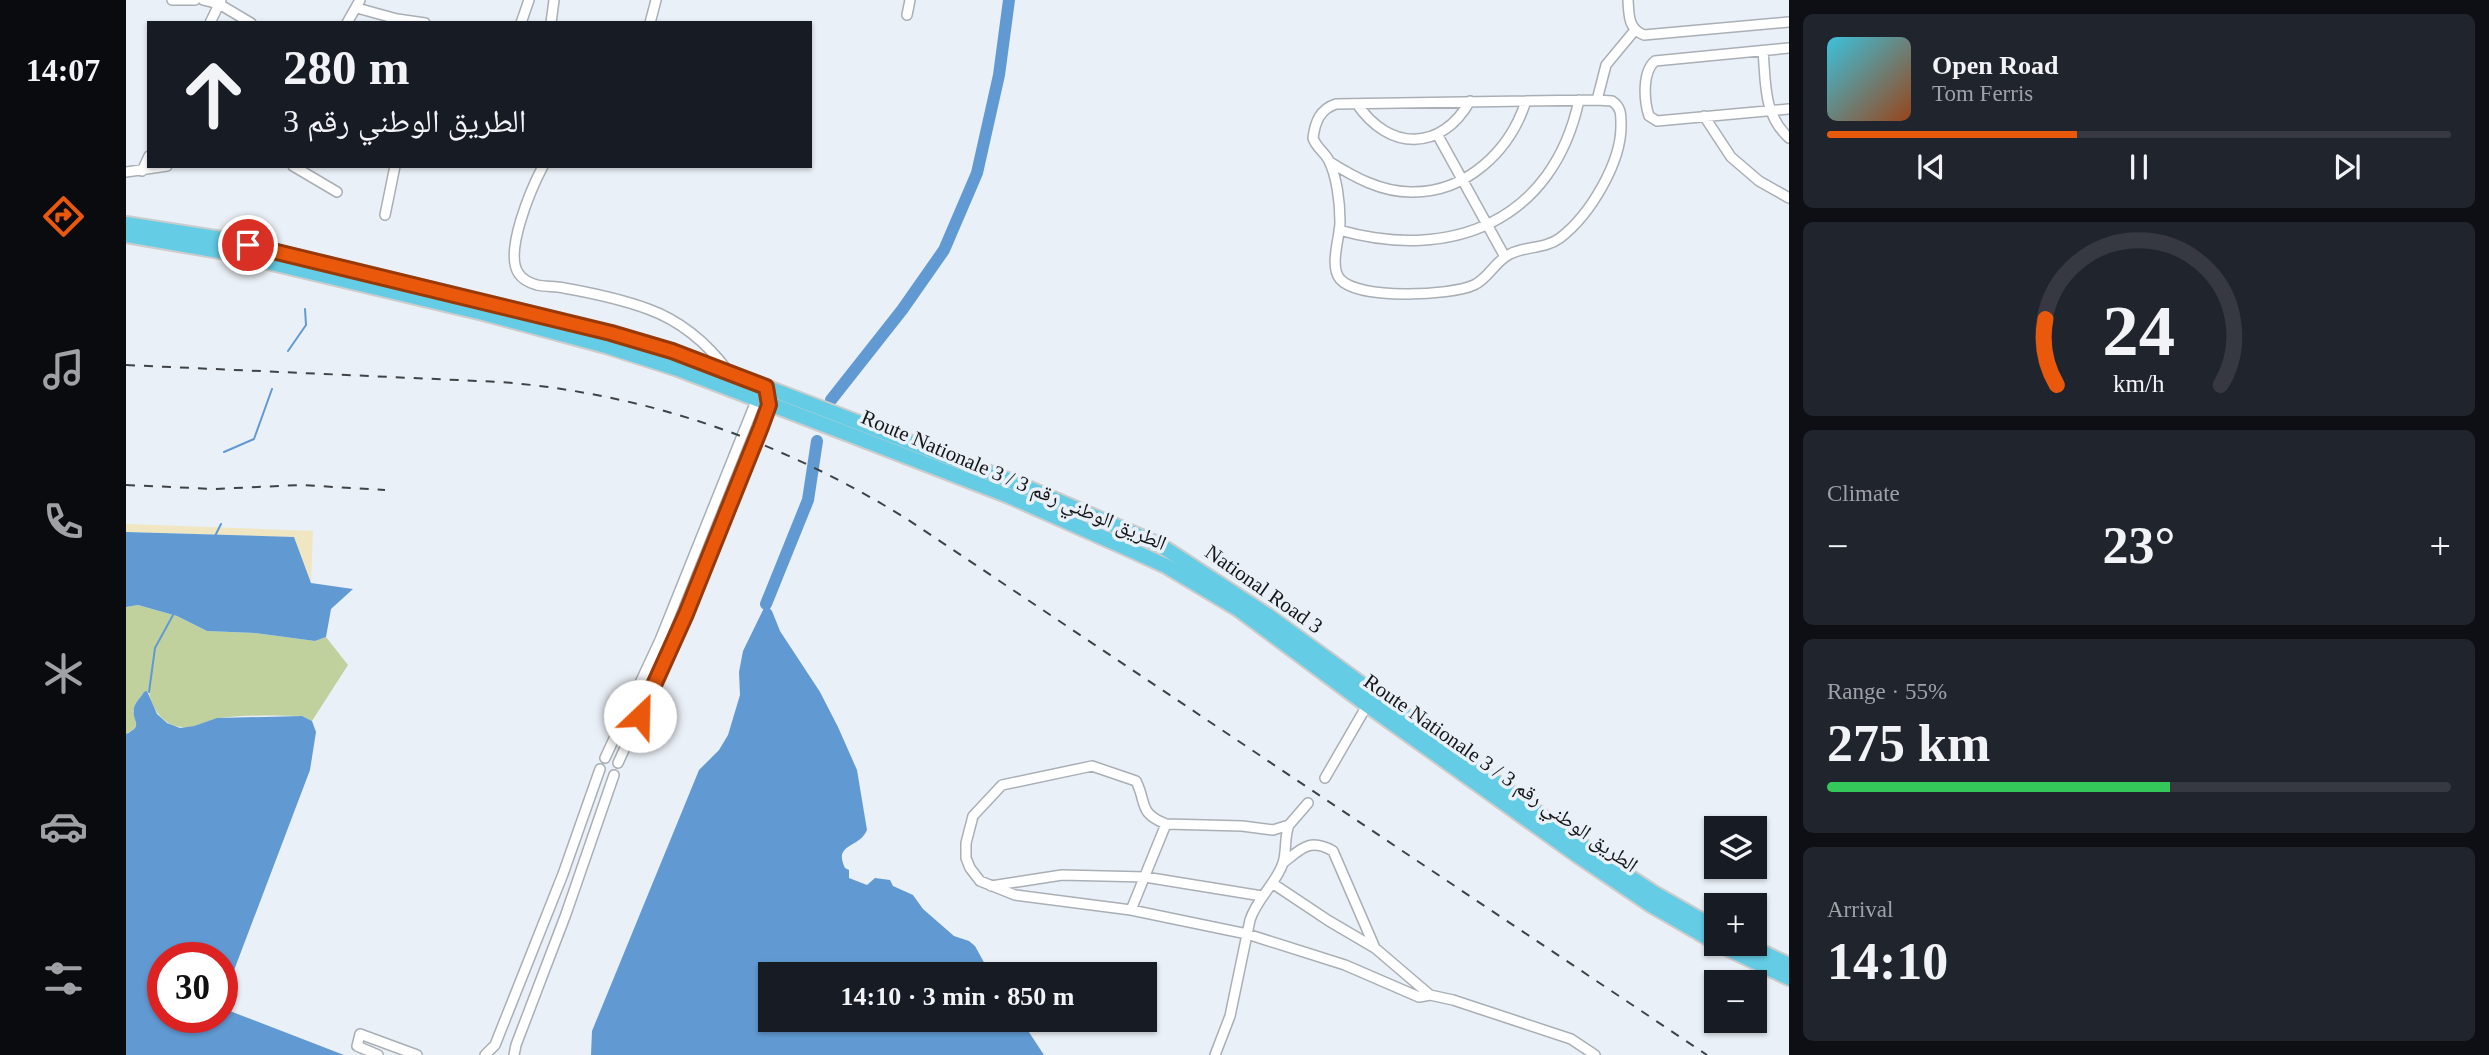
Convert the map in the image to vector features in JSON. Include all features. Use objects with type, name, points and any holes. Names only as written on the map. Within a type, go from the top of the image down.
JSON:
[{"type":"highway","name":"National Road 3","points":[[126,224],[222,239],[433,295],[611,333],[672,351],[1021,485],[1160,545],[1268,615],[1370,700],[1590,851],[1704,922]]},
{"type":"highway","name":"Route Nationale 3 / الطريق الوطني رقم 3","points":[[126,235],[225,251],[433,295],[606,346],[677,369],[1009,496],[1166,566],[1238,609],[1370,700],[1651,905],[1720,945],[1789,978]]},
{"type":"highway","points":[[1767,954],[1789,965]]},
{"type":"street","points":[[172,0],[195,0]]},
{"type":"street","points":[[203,0],[220,2],[248,21]]},
{"type":"street","points":[[522,21],[530,0]]},
{"type":"street","points":[[551,21],[554,0]]},
{"type":"street","points":[[651,21],[656,0]]},
{"type":"street","points":[[907,15],[910,0]]},
{"type":"street","points":[[1628,0],[1630,19],[1635,30],[1649,36],[1789,22]]},
{"type":"street","points":[[211,21],[220,2]]},
{"type":"street","points":[[348,21],[359,4],[397,19],[411,21]]},
{"type":"street","points":[[1597,100],[1606,65],[1635,30]]},
{"type":"street","points":[[1789,48],[1655,61],[1647,76],[1646,95],[1649,116],[1657,121],[1789,109]]},
{"type":"street","points":[[1763,51],[1769,111],[1789,138]]},
{"type":"street","points":[[1339,230],[1399,242],[1430,241],[1489,225],[1512,210],[1533,191],[1550,170],[1575,120],[1579,100]]},
{"type":"street","points":[[1597,100],[1608,100],[1616,104],[1620,111],[1619,147],[1601,187],[1562,236],[1543,246],[1505,257],[1480,282],[1461,289],[1418,294],[1376,291],[1348,284],[1339,278],[1336,267],[1339,214],[1334,176],[1313,138],[1318,118],[1324,110],[1332,106],[1357,104],[1597,100]]},
{"type":"street","points":[[1357,104],[1367,119],[1382,131],[1400,138],[1419,139],[1437,134],[1451,126],[1462,115],[1470,101]]},
{"type":"street","points":[[1328,161],[1358,178],[1392,190],[1429,191],[1463,178],[1488,162],[1516,128],[1526,101]]},
{"type":"street","points":[[1704,116],[1731,158],[1759,181],[1789,198]]},
{"type":"street","points":[[1437,134],[1505,257]]},
{"type":"street","points":[[142,171],[147,160]]},
{"type":"street","points":[[126,172],[157,168]]},
{"type":"street","points":[[296,168],[337,192]]},
{"type":"street","points":[[385,215],[394,168]]},
{"type":"street","points":[[542,168],[520,226],[514,258],[517,272],[528,282],[537,285],[588,293],[650,309],[686,328],[701,340],[730,373]]},
{"type":"street","points":[[604,758],[660,640],[754,400],[766,387]]},
{"type":"street","points":[[618,763],[672,646],[731,502],[769,405],[766,387]]},
{"type":"street","points":[[717,497],[731,502]]},
{"type":"street","points":[[692,560],[706,565]]},
{"type":"street","points":[[660,640],[672,646]]},
{"type":"street","points":[[1325,778],[1370,700]]},
{"type":"street","points":[[1308,803],[1289,825],[1273,830],[1242,826],[1166,824],[1154,820],[1146,813],[1136,781],[1092,766],[1002,785],[973,816],[966,843],[966,858],[974,876],[990,886],[1015,895],[1131,910],[1247,934],[1345,965],[1419,997],[1430,995],[1453,1000],[1570,1039],[1595,1055]]},
{"type":"street","points":[[485,1055],[495,1045],[563,874],[600,769]]},
{"type":"street","points":[[514,1055],[614,775]]},
{"type":"street","points":[[1131,910],[1166,824]]},
{"type":"street","points":[[1215,1055],[1230,1016],[1254,907],[1283,863],[1289,825]]},
{"type":"street","points":[[1283,863],[1311,844],[1322,845],[1333,851],[1375,948]]},
{"type":"street","points":[[990,886],[1062,875],[1145,877],[1262,896]]},
{"type":"street","points":[[1272,883],[1375,948],[1430,995]]},
{"type":"street","points":[[378,1055],[357,1046],[360,1034],[417,1055]]},
{"type":"green space","points":[[138,605],[177,616],[207,631],[255,633],[315,641],[326,637],[348,665],[312,721],[302,716],[251,716],[213,719],[194,726],[177,726],[164,720],[154,708],[149,692],[144,692],[133,711],[137,724],[126,734],[126,607]]},
{"type":"sand","points":[[126,524],[313,531],[311,583],[294,537],[126,532]]},
{"type":"water","points":[[126,532],[294,537],[311,583],[353,589],[331,609],[326,637],[315,641],[255,633],[207,631],[177,616],[138,605],[126,607]]},
{"type":"water","points":[[766,604],[772,611],[780,631],[820,692],[838,727],[857,770],[867,830],[842,854],[845,868],[849,870],[849,878],[867,885],[875,878],[890,880],[893,886],[913,895],[923,909],[954,936],[975,946],[984,962],[758,962],[758,1032],[1029,1032],[1044,1055],[591,1055],[592,1031],[699,770],[719,750],[728,735],[740,695],[739,672],[743,651]]},
{"type":"water","points":[[147,691],[157,714],[167,723],[180,728],[217,718],[302,716],[312,721],[316,732],[310,770],[238,960],[238,942],[147,942],[147,1033],[238,1033],[238,1014],[344,1055],[126,1055],[126,734],[135,728],[135,706]]},
{"type":"waterway","points":[[831,400],[902,310],[944,250],[977,173],[999,75],[1009,0]]},
{"type":"waterway","points":[[288,351],[306,325],[305,309]]},
{"type":"waterway","points":[[224,452],[254,439],[272,389]]},
{"type":"waterway","points":[[766,604],[808,500],[817,441]]},
{"type":"waterway","points":[[215,536],[221,524]]},
{"type":"waterway","points":[[149,692],[155,648],[173,615]]},
{"type":"railway","points":[[126,365],[501,382],[556,388],[661,410],[712,426],[811,466],[907,519],[1707,1055]]},
{"type":"railway","points":[[126,485],[215,489],[301,485],[385,490]]},
{"type":"route","points":[[248,245],[611,333],[672,351],[766,387],[769,405],[761,427],[686,614],[640,716]]}]
